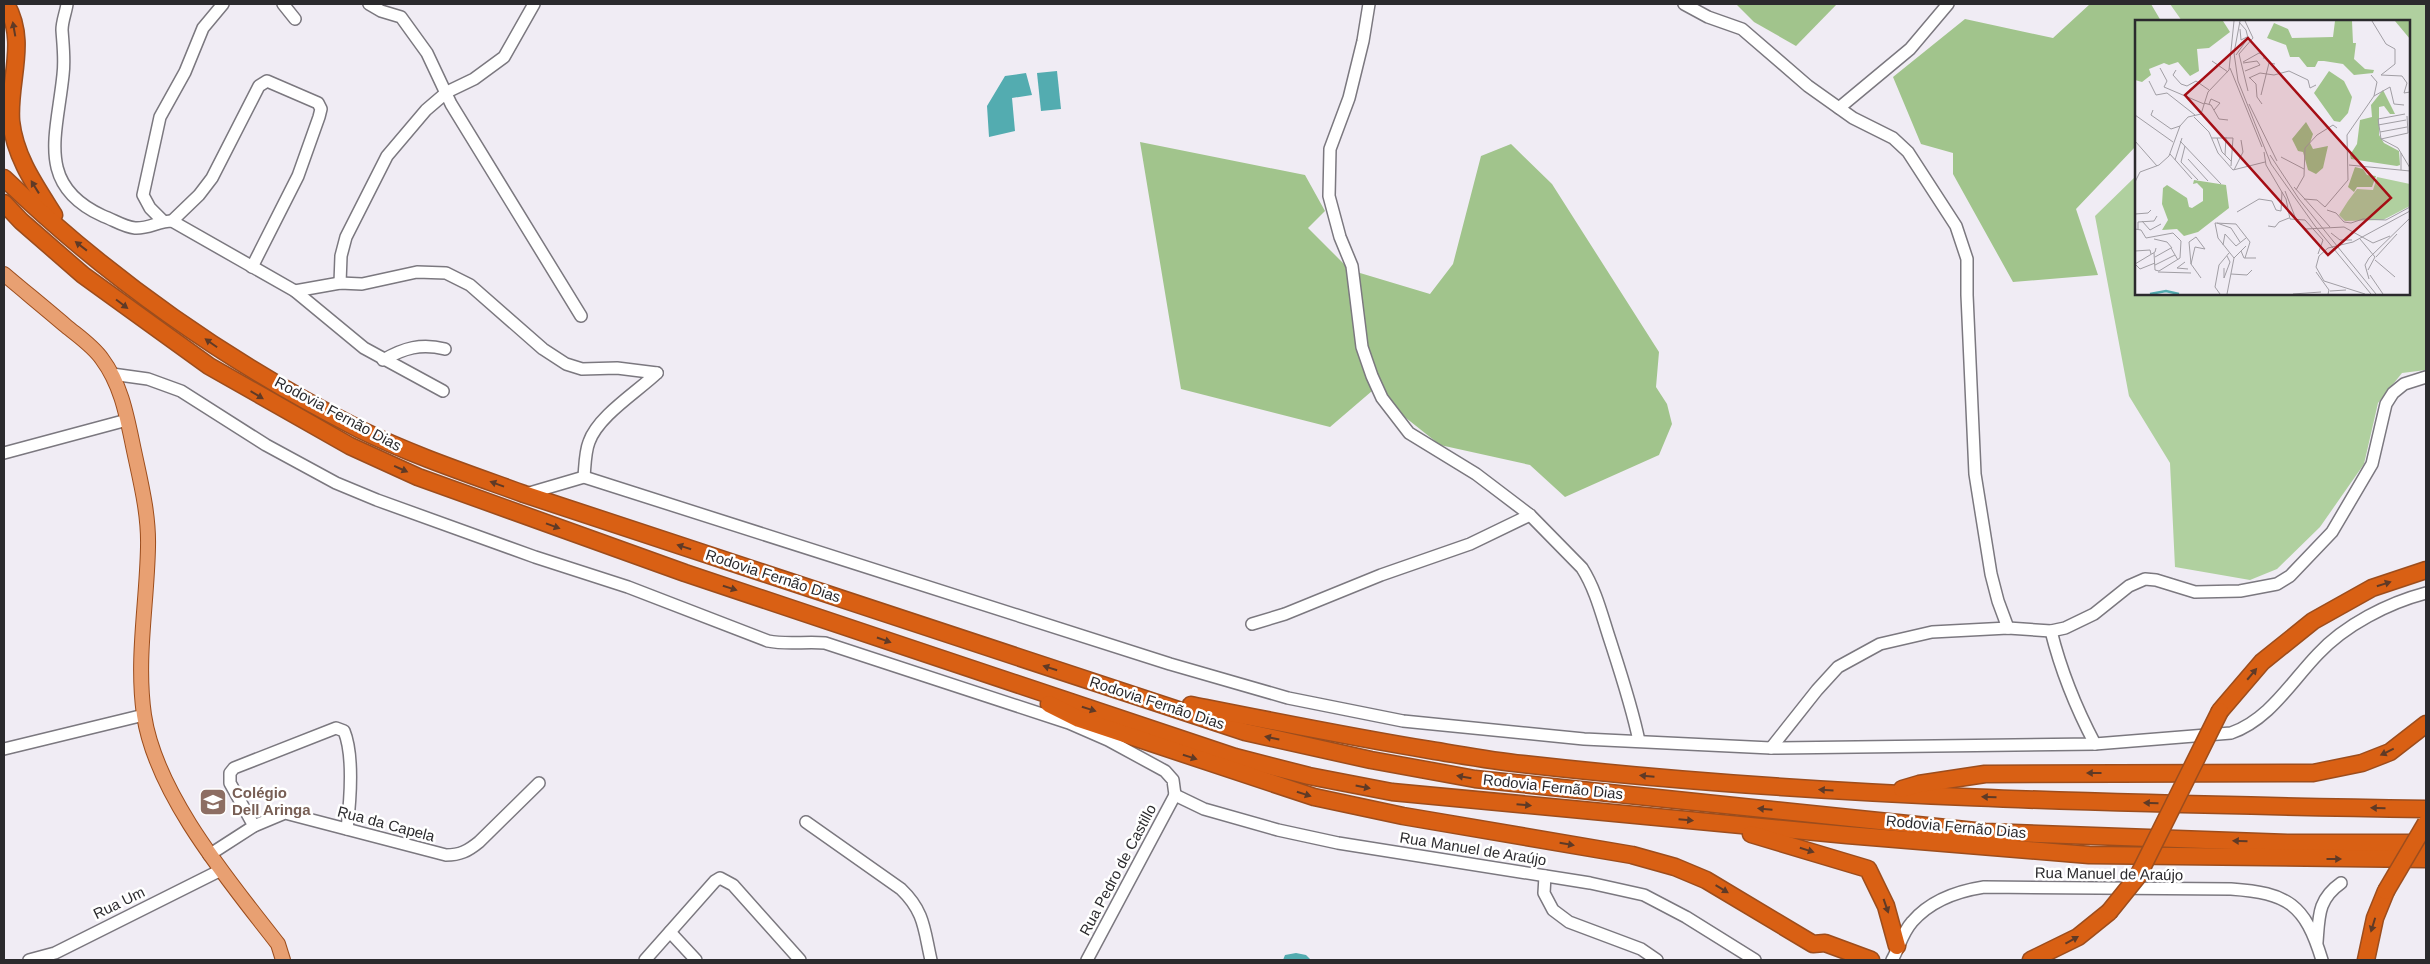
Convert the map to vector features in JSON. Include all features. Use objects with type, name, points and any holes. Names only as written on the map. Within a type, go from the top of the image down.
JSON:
[{"type":"highway","points":[[6,4],[15,28],[17,48],[11,108],[17,145],[29,177],[54,215],[59,229]]},
{"type":"highway","name":"Rodovia Fernão Dias","points":[[4,178],[59,229],[149,300],[219,348],[359,429],[426,459],[524,494],[1245,732],[1371,760],[1475,779],[1985,832],[2288,843],[2426,843]]},
{"type":"highway","name":"Rodovia Fernão Dias","points":[[4,203],[21,222],[83,275],[209,366],[350,446],[418,477],[676,570],[1236,757],[1332,781],[1392,792],[2089,855],[2426,859]]},
{"type":"highway","points":[[2031,960],[2078,937],[2109,912],[2138,876],[2220,711],[2262,662],[2313,621],[2372,588],[2426,570]]},
{"type":"highway","points":[[993,676],[1079,719],[1314,797],[1403,816],[1632,855],[1675,867],[1706,880],[1813,944],[1825,943],[1870,960]]},
{"type":"highway","points":[[1116,689],[1369,740],[1520,764],[1748,785],[1890,793],[2200,805],[2426,809]]},
{"type":"highway","points":[[1890,793],[1919,784],[1985,774],[2312,773],[2362,762],[2390,752],[2426,724]]},
{"type":"highway","points":[[1225,768],[1332,781]]},
{"type":"highway","points":[[1710,822],[1868,869],[1886,906],[1895,953]]},
{"type":"highway","points":[[2366,960],[2370,936],[2386,891],[2426,823]]},
{"type":"main road","points":[[4,274],[87,343],[102,358],[112,374],[122,398],[147,513],[148,546],[142,656],[144,715],[156,755],[170,787],[209,854],[278,944],[283,960]]},
{"type":"street","points":[[67,4],[62,29],[64,72],[55,157],[60,180],[67,190],[85,207],[125,226],[144,228],[168,221],[200,195],[212,178],[259,86],[267,81],[318,103],[321,109],[319,117],[298,176],[252,267]]},
{"type":"street","points":[[223,4],[203,28],[185,72],[164,107],[156,126],[152,157],[143,195],[150,208],[168,221],[295,291],[352,339],[383,360],[442,391]]},
{"type":"street","points":[[282,4],[295,18]]},
{"type":"street","points":[[369,4],[381,11],[401,17],[427,53],[451,104],[581,316]]},
{"type":"street","points":[[340,283],[341,256],[346,237],[375,176],[403,134],[447,92],[474,78],[504,57],[534,4]]},
{"type":"street","points":[[1369,4],[1363,41],[1349,98],[1330,149],[1329,196],[1340,237],[1352,266],[1362,347],[1372,376],[1382,398],[1409,433],[1476,474],[1530,516],[1572,556],[1589,578],[1632,708],[1639,741]]},
{"type":"street","points":[[1684,4],[1708,17],[1742,28],[1808,86],[1853,118],[1893,138],[1908,152],[1947,210],[1962,241],[1967,259],[1975,474],[1991,574],[2008,628]]},
{"type":"street","points":[[1839,108],[1910,49],[1948,4]]},
{"type":"street","points":[[295,291],[340,283],[362,284],[417,272],[446,273],[470,285],[543,349],[566,364],[582,369],[618,368],[657,373],[608,415],[598,427],[588,443],[584,477]]},
{"type":"street","points":[[383,360],[416,346],[445,348]]},
{"type":"street","points":[[112,374],[148,379],[181,391],[266,445],[336,483],[377,500],[535,557],[628,586],[768,641],[786,645],[805,641],[826,643],[1068,722],[1108,740],[1165,771],[1173,780],[1175,794]]},
{"type":"street","points":[[1771,748],[1817,690],[1838,667],[1880,644],[1932,632],[2008,628],[2051,631],[2065,628],[2094,614],[2129,586],[2145,579],[2156,580],[2189,591],[2240,591],[2277,584],[2290,576],[2332,532],[2372,464],[2386,404],[2393,393],[2404,384],[2426,377]]},
{"type":"street","points":[[4,454],[127,420]]},
{"type":"street","points":[[524,494],[584,477],[1170,664],[1288,698],[1403,721],[1584,739],[1771,748],[2095,744],[2231,733],[2244,728],[2264,715],[2319,653],[2354,625],[2409,597],[2426,593]]},
{"type":"street","points":[[1252,624],[1285,614],[1381,576],[1462,547],[1530,516]]},
{"type":"street","points":[[2051,631],[2058,660],[2076,707],[2095,744]]},
{"type":"street","points":[[4,749],[144,715]]},
{"type":"street","points":[[254,826],[230,783],[230,773],[234,768],[336,728],[344,731],[347,739],[350,773],[347,829]]},
{"type":"street","name":"Rua da Capela","points":[[209,854],[254,826],[285,813],[446,855],[457,855],[474,846],[539,783]]},
{"type":"street","name":"Rua Manuel de Araújo","points":[[1175,794],[1204,809],[1287,832],[1338,843],[1545,876],[1644,895],[1680,914],[1754,960]]},
{"type":"street","name":"Rua Pedro de Castillo","points":[[1087,960],[1175,794]]},
{"type":"street","points":[[806,822],[911,898],[924,923],[931,960]]},
{"type":"street","name":"Rua Um","points":[[29,960],[54,952],[221,870]]},
{"type":"street","points":[[1545,876],[1544,893],[1553,910],[1569,922],[1642,949],[1657,960]]},
{"type":"street","points":[[645,960],[715,881],[720,878],[732,885],[800,960]]},
{"type":"street","points":[[2317,944],[2323,900],[2330,891],[2341,883]]},
{"type":"street","name":"Rua Manuel de Araújo","points":[[1895,953],[1911,922],[1927,909],[1960,891],[1984,888],[2263,892],[2292,905],[2309,926],[2322,960]]},
{"type":"street","points":[[670,932],[696,960]]},
{"type":"green space","points":[[1736,4],[1837,4],[1796,46],[1754,22]]},
{"type":"green space","points":[[2090,4],[2151,4],[2160,20],[2135,20],[2135,147],[2076,209],[2098,275],[2013,282],[1953,174],[1953,153],[1921,144],[1893,77],[1965,19],[2053,38]]},
{"type":"green space","points":[[2170,4],[2426,4],[2426,370],[2402,373],[2378,403],[2364,464],[2320,527],[2277,569],[2250,580],[2175,567],[2170,463],[2129,396],[2095,216],[2135,177],[2135,295],[2410,295],[2410,20],[2181,20]]},
{"type":"green space","points":[[1140,142],[1305,175],[1325,211],[1308,228],[1350,270],[1430,294],[1453,264],[1481,156],[1511,144],[1552,184],[1659,352],[1656,387],[1667,404],[1672,424],[1659,455],[1565,497],[1530,465],[1440,445],[1372,391],[1330,427],[1181,389]]},
{"type":"water","points":[[1057,71],[1061,109],[1041,111],[1037,73]]},
{"type":"water","points":[[1026,73],[1032,95],[1012,98],[1015,131],[989,137],[987,106],[1005,76]]},
{"type":"water","points":[[1296,953],[1306,955],[1311,960],[1283,960],[1285,955]]},
{"type":"place","name":"Colégio Dell Aringa","points":[[213,802]]}]
